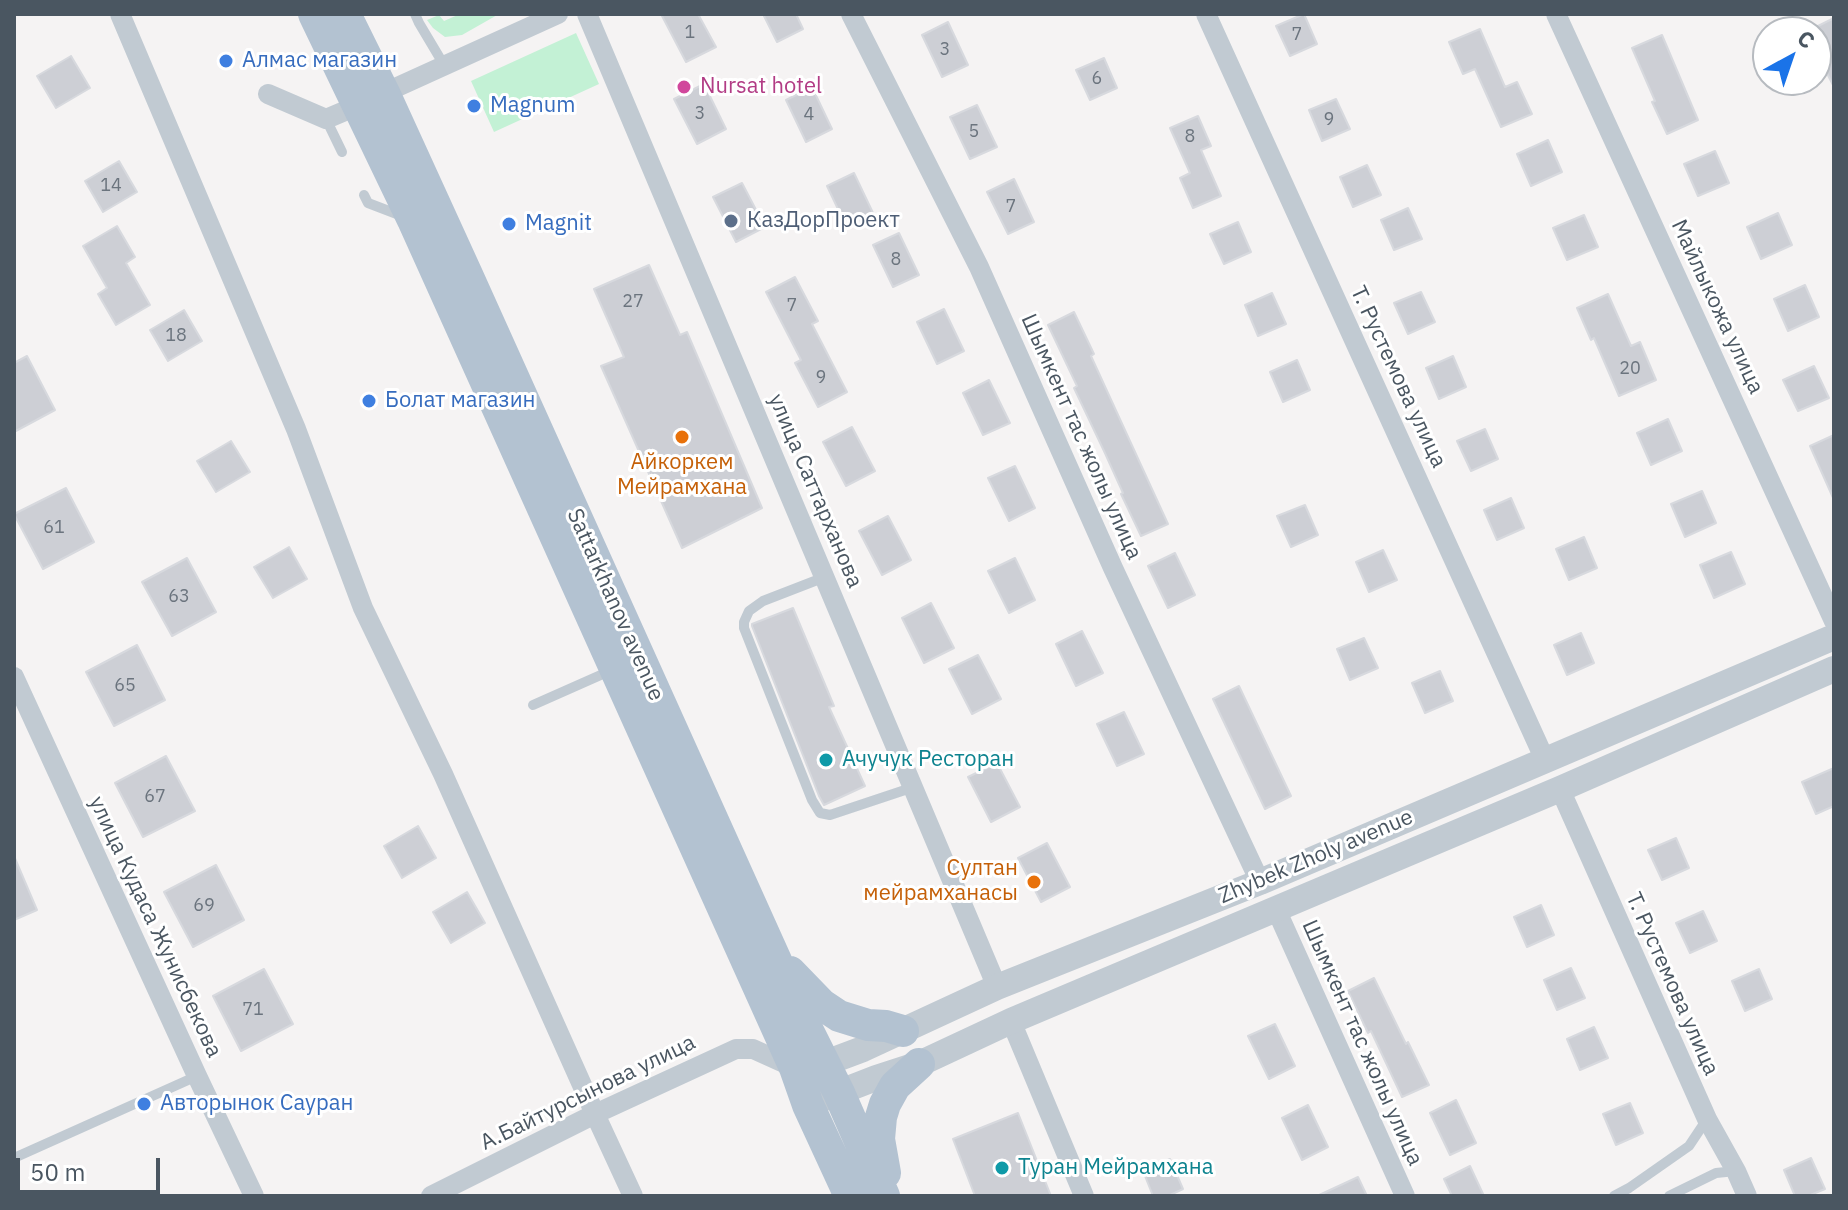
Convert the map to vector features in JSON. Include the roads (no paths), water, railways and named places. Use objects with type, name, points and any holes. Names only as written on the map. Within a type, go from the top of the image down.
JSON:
[{"type":"main road","name":"Sattarkhanov avenue","points":[[314,14],[371,99],[772,953],[795,1062],[808,1105],[850,1196]]},
{"type":"main road","name":"Sattarkhanov avenue","points":[[345,14],[413,220],[614,669],[795,1062],[839,1093],[886,1196]]},
{"type":"main road","points":[[772,953],[821,1004],[839,1016],[903,1031]]},
{"type":"main road","points":[[886,1196],[879,1139],[881,1117],[895,1086],[919,1064]]},
{"type":"street","points":[[120,14],[296,429],[363,608],[443,774],[633,1196]]},
{"type":"street","points":[[268,94],[326,119],[444,65],[534,19],[558,14]]},
{"type":"street","name":"улица Саттарханова","points":[[587,14],[997,987]]},
{"type":"street","name":"Шымкент тас жолы улица","points":[[851,14],[979,267],[1113,568],[1260,882]]},
{"type":"street","name":"Т. Рустемова улица","points":[[1206,14],[1545,760]]},
{"type":"street","name":"Майлыкожа улица","points":[[1556,14],[1834,621]]},
{"type":"street","name":"Zhybek Zholy avenue","points":[[795,1062],[863,1049],[997,987],[1260,882],[1834,637]]},
{"type":"street","name":"Zhybek Zholy avenue","points":[[808,1105],[919,1064],[1011,1021],[1560,789],[1834,669]]},
{"type":"street","name":"улица Кудаса Жунисбекова","points":[[14,677],[254,1196]]},
{"type":"street","name":"Т. Рустемова улица","points":[[1560,789],[1707,1119],[1747,1196]]},
{"type":"street","name":"Шымкент тас жолы улица","points":[[1276,909],[1405,1196]]},
{"type":"street","points":[[1011,1021],[1084,1196]]},
{"type":"street","name":"А.Байтурсынова улица","points":[[431,1196],[595,1114],[736,1049],[753,1049],[795,1062]]},
{"type":"lane","points":[[415,14],[444,65]]},
{"type":"lane","points":[[326,119],[342,152]]},
{"type":"lane","points":[[364,195],[368,203],[413,220]]},
{"type":"lane","points":[[825,577],[763,601],[749,611],[744,622],[812,800],[820,813],[830,815],[914,787]]},
{"type":"lane","points":[[533,705],[614,669]]},
{"type":"lane","points":[[14,1158],[197,1076]]},
{"type":"lane","points":[[1614,1196],[1689,1146],[1707,1119]]},
{"type":"lane","points":[[1669,1196],[1716,1173],[1736,1171]]},
{"type":"place","name":"Алмас магазин","points":[[226,61]]},
{"type":"place","name":"Nursat hotel","points":[[684,87]]},
{"type":"place","name":"Magnum","points":[[474,106]]},
{"type":"place","name":"КазДорПроект","points":[[731,221]]},
{"type":"place","name":"Magnit","points":[[509,224]]},
{"type":"place","name":"Болат магазин","points":[[369,401]]},
{"type":"place","name":"Айкоркем Мейрамхана","points":[[682,437]]},
{"type":"place","name":"Ачучук Ресторан","points":[[826,760]]},
{"type":"place","name":"Султан мейрамханасы","points":[[1034,882]]},
{"type":"place","name":"Авторынок Сауран","points":[[144,1104]]},
{"type":"place","name":"Туран Мейрамхана","points":[[1002,1168]]}]
